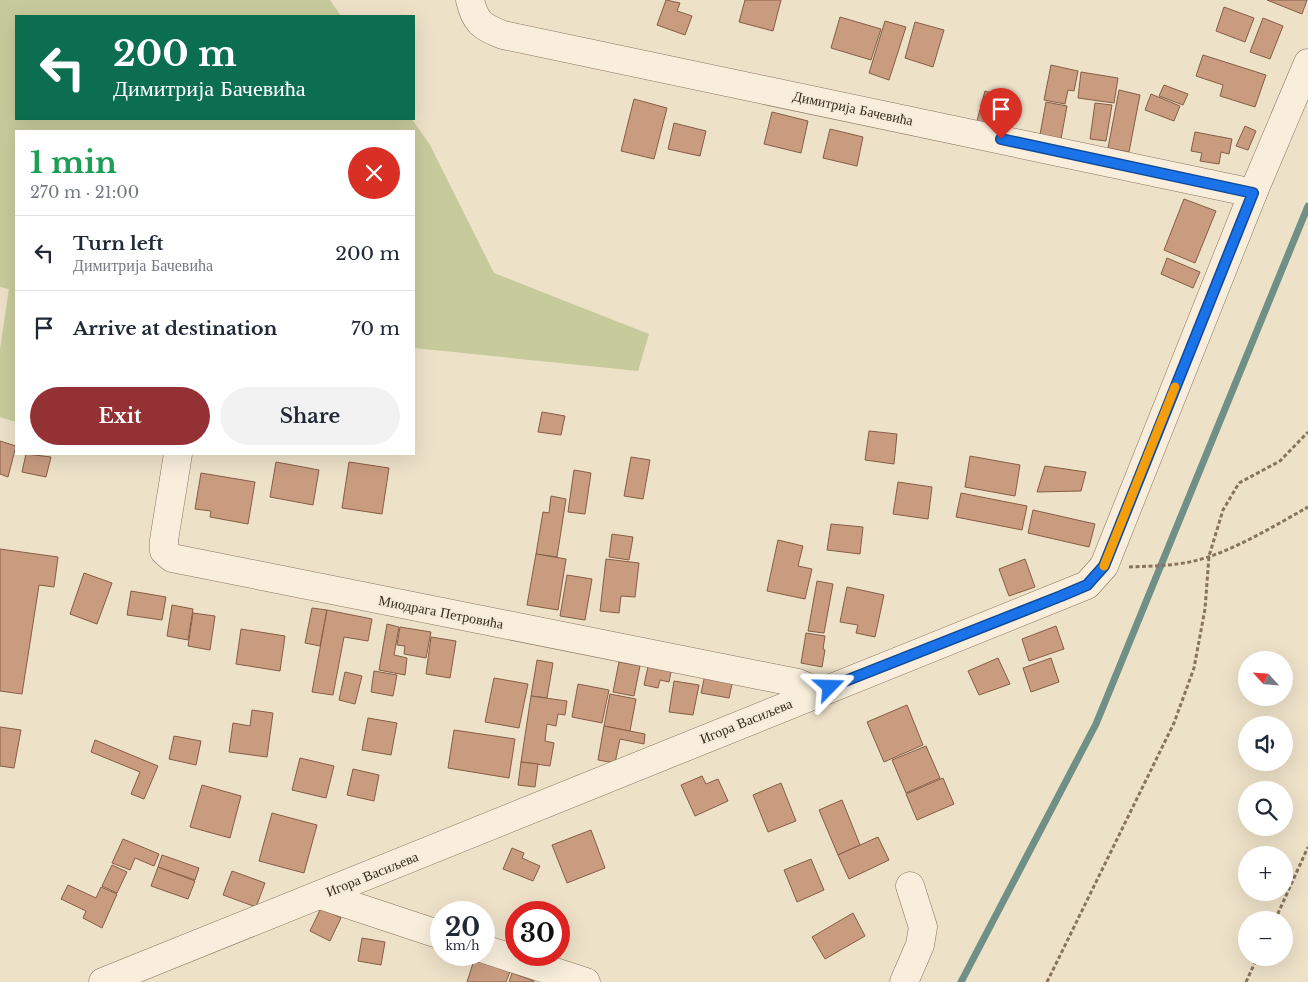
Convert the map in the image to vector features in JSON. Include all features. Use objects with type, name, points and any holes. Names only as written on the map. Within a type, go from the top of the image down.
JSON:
[{"type":"street","name":"Димитрија Бачевића","points":[[470,0],[473,12],[479,22],[490,30],[503,35],[1253,193]]},
{"type":"street","name":"Игора Васиљева","points":[[103,982],[812,694],[1087,585],[1104,566],[1253,193],[1308,63]]},
{"type":"street","name":"Миодрага Петровића","points":[[178,455],[164,540],[164,551],[172,558],[798,683],[806,687],[812,694]]},
{"type":"street","points":[[904,982],[920,945],[922,928],[910,886]]},
{"type":"street","points":[[320,895],[430,931]]},
{"type":"street","points":[[495,953],[586,982]]},
{"type":"path","points":[[1047,982],[1174,723],[1194,668],[1205,609],[1209,556],[1223,510],[1239,482],[1280,461],[1308,432]]},
{"type":"path","points":[[1148,566],[1172,565],[1209,556],[1238,544],[1308,506]]},
{"type":"path","points":[[1279,911],[1308,847]]},
{"type":"path","points":[[1246,982],[1253,966]]},
{"type":"green space","points":[[0,0],[330,0],[340,15],[15,15],[15,120],[413,120],[430,145],[494,273],[649,334],[638,371],[415,348],[415,130],[15,130],[15,422],[0,417],[0,349],[9,289],[0,287]]},
{"type":"building","points":[[666,0],[680,3],[677,11],[692,16],[685,35],[657,25]]},
{"type":"building","points":[[745,0],[781,0],[773,31],[739,22]]},
{"type":"building","points":[[1267,0],[1307,0],[1302,14]]},
{"type":"building","points":[[1224,7],[1254,18],[1245,42],[1216,31]]},
{"type":"building","points":[[840,17],[881,29],[871,60],[831,48]]},
{"type":"building","points":[[1263,18],[1283,26],[1270,59],[1250,52]]},
{"type":"building","points":[[885,21],[906,27],[889,80],[869,73]]},
{"type":"building","points":[[915,22],[944,30],[933,67],[905,58]]},
{"type":"building","points":[[1203,55],[1266,75],[1255,107],[1220,96],[1223,85],[1196,76]]},
{"type":"building","points":[[1051,65],[1078,71],[1074,91],[1068,90],[1065,104],[1044,100]]},
{"type":"building","points":[[1081,72],[1118,78],[1114,103],[1078,98]]},
{"type":"building","points":[[1164,85],[1188,94],[1183,105],[1159,96]]},
{"type":"building","points":[[1119,90],[1140,95],[1129,152],[1108,148]]},
{"type":"building","points":[[985,91],[1004,97],[998,120],[1007,123],[1003,136],[975,128]]},
{"type":"building","points":[[1151,94],[1180,106],[1174,121],[1145,110]]},
{"type":"building","points":[[634,99],[667,108],[654,159],[621,151]]},
{"type":"building","points":[[1046,102],[1067,106],[1060,144],[1039,140]]},
{"type":"building","points":[[1095,103],[1112,105],[1106,141],[1090,139]]},
{"type":"building","points":[[772,112],[808,121],[801,153],[764,144]]},
{"type":"building","points":[[674,123],[706,131],[700,156],[668,149]]},
{"type":"building","points":[[1245,126],[1256,131],[1248,150],[1236,146]]},
{"type":"building","points":[[830,129],[863,137],[857,166],[823,158]]},
{"type":"building","points":[[1195,132],[1232,139],[1229,154],[1221,152],[1219,164],[1200,161],[1202,153],[1191,151]]},
{"type":"building","points":[[1184,199],[1216,211],[1195,263],[1164,250]]},
{"type":"building","points":[[1167,258],[1200,272],[1193,288],[1161,274]]},
{"type":"building","points":[[542,412],[565,416],[561,435],[538,432]]},
{"type":"building","points":[[869,431],[897,434],[894,464],[865,460]]},
{"type":"building","points":[[0,441],[15,446],[15,450],[8,477],[0,474]]},
{"type":"building","points":[[26,455],[51,457],[46,477],[22,472]]},
{"type":"building","points":[[970,456],[1020,465],[1015,496],[965,487]]},
{"type":"building","points":[[631,457],[650,460],[643,499],[624,496]]},
{"type":"building","points":[[276,462],[319,470],[313,505],[270,497]]},
{"type":"building","points":[[349,462],[389,468],[382,514],[342,508]]},
{"type":"building","points":[[1045,466],[1086,472],[1081,491],[1037,492]]},
{"type":"building","points":[[574,470],[591,473],[585,514],[568,512]]},
{"type":"building","points":[[201,473],[255,482],[248,524],[210,517],[211,511],[195,509]]},
{"type":"building","points":[[898,482],[932,487],[928,519],[893,514]]},
{"type":"building","points":[[961,493],[1027,506],[1022,530],[956,517]]},
{"type":"building","points":[[551,496],[566,499],[557,557],[536,554],[543,512],[549,513]]},
{"type":"building","points":[[1033,510],[1095,524],[1089,547],[1028,533]]},
{"type":"building","points":[[831,524],[863,527],[860,554],[827,550]]},
{"type":"building","points":[[612,534],[633,537],[629,560],[609,557]]},
{"type":"building","points":[[778,540],[803,546],[798,566],[812,569],[805,599],[767,591]]},
{"type":"building","points":[[0,549],[58,557],[54,587],[39,585],[22,694],[0,691]]},
{"type":"building","points":[[536,554],[566,559],[558,610],[527,605]]},
{"type":"building","points":[[606,559],[639,563],[635,597],[621,596],[619,613],[600,611]]},
{"type":"building","points":[[1025,559],[1035,587],[1009,596],[999,569]]},
{"type":"building","points":[[84,573],[112,583],[97,624],[70,614]]},
{"type":"building","points":[[567,575],[592,579],[585,620],[560,616]]},
{"type":"building","points":[[817,581],[833,584],[824,633],[808,631]]},
{"type":"building","points":[[847,587],[884,595],[875,637],[856,633],[858,625],[840,622]]},
{"type":"building","points":[[131,591],[166,597],[162,620],[127,615]]},
{"type":"building","points":[[172,605],[193,609],[188,640],[167,636]]},
{"type":"building","points":[[312,608],[327,610],[320,646],[305,643]]},
{"type":"building","points":[[327,610],[372,619],[368,641],[344,637],[333,695],[312,692]]},
{"type":"building","points":[[193,613],[215,616],[210,650],[188,646]]},
{"type":"building","points":[[387,624],[399,627],[394,655],[407,658],[405,675],[379,670]]},
{"type":"building","points":[[1056,626],[1064,649],[1029,661],[1022,639]]},
{"type":"building","points":[[400,627],[431,632],[426,658],[404,654],[405,646],[397,645]]},
{"type":"building","points":[[241,629],[285,636],[280,671],[236,664]]},
{"type":"building","points":[[806,633],[825,636],[822,667],[801,663]]},
{"type":"building","points":[[431,637],[456,641],[450,678],[426,674]]},
{"type":"building","points":[[998,658],[1010,684],[979,695],[968,671]]},
{"type":"building","points":[[1051,658],[1059,682],[1031,692],[1023,668]]},
{"type":"building","points":[[537,660],[553,663],[547,698],[531,696]]},
{"type":"building","points":[[619,662],[640,666],[634,696],[613,692]]},
{"type":"building","points":[[649,662],[672,667],[669,682],[660,680],[658,688],[644,685]]},
{"type":"building","points":[[374,671],[397,675],[393,696],[371,692]]},
{"type":"building","points":[[345,672],[362,676],[355,704],[339,700]]},
{"type":"building","points":[[705,675],[733,680],[729,698],[701,693]]},
{"type":"building","points":[[494,678],[528,684],[519,728],[485,722]]},
{"type":"building","points":[[674,681],[699,685],[693,715],[669,712]]},
{"type":"building","points":[[578,684],[609,690],[602,723],[572,717]]},
{"type":"building","points":[[610,694],[636,699],[630,731],[604,726]]},
{"type":"building","points":[[531,696],[567,701],[565,715],[558,714],[556,726],[547,724],[545,741],[554,743],[550,766],[521,762]]},
{"type":"building","points":[[907,705],[923,745],[884,762],[867,722]]},
{"type":"building","points":[[252,710],[273,713],[267,757],[229,752],[233,723],[250,726]]},
{"type":"building","points":[[368,718],[397,723],[391,755],[362,750]]},
{"type":"building","points":[[604,726],[645,734],[644,744],[620,739],[615,763],[598,760]]},
{"type":"building","points":[[0,727],[21,730],[14,768],[0,766]]},
{"type":"building","points":[[454,730],[515,739],[509,778],[448,768]]},
{"type":"building","points":[[174,736],[201,741],[196,765],[169,759]]},
{"type":"building","points":[[95,740],[158,766],[144,799],[131,794],[140,772],[91,752]]},
{"type":"building","points":[[926,746],[940,778],[906,793],[892,760]]},
{"type":"building","points":[[300,758],[334,766],[326,798],[292,790]]},
{"type":"building","points":[[521,762],[538,764],[535,787],[518,785]]},
{"type":"building","points":[[353,769],[379,775],[374,801],[347,795]]},
{"type":"building","points":[[702,776],[706,784],[718,779],[728,801],[695,816],[681,785]]},
{"type":"building","points":[[943,778],[954,804],[917,820],[906,794]]},
{"type":"building","points":[[781,783],[796,821],[768,832],[753,795]]},
{"type":"building","points":[[202,785],[241,796],[230,838],[190,827]]},
{"type":"building","points":[[842,800],[860,845],[838,855],[819,810]]},
{"type":"building","points":[[272,813],[317,825],[304,873],[259,861]]},
{"type":"building","points":[[591,830],[605,868],[567,883],[552,845]]},
{"type":"building","points":[[878,837],[889,860],[849,879],[838,855]]},
{"type":"building","points":[[123,839],[159,854],[154,866],[135,858],[130,870],[112,863]]},
{"type":"building","points":[[512,848],[524,853],[522,858],[540,866],[533,881],[503,869]]},
{"type":"building","points":[[162,855],[199,868],[195,880],[158,867]]},
{"type":"building","points":[[811,859],[824,890],[797,902],[784,870]]},
{"type":"building","points":[[112,865],[127,872],[117,893],[102,886]]},
{"type":"building","points":[[158,867],[195,881],[188,899],[151,886]]},
{"type":"building","points":[[232,871],[265,883],[256,907],[223,895]]},
{"type":"building","points":[[68,885],[96,898],[101,887],[117,894],[102,928],[83,918],[86,911],[61,899]]},
{"type":"building","points":[[321,908],[341,918],[330,941],[310,931]]},
{"type":"building","points":[[853,913],[865,936],[825,959],[812,937]]},
{"type":"building","points":[[362,938],[385,942],[381,965],[358,961]]},
{"type":"building","points":[[495,964],[511,969],[506,982],[467,982],[472,966],[495,966]]},
{"type":"building","points":[[512,973],[534,981],[534,982],[509,982]]},
{"type":"waterway","points":[[961,982],[1096,724],[1308,206]]},
{"type":"slow traffic","points":[[1104,566],[1175,387]]},
{"type":"route","points":[[830,687],[1087,585],[1104,566],[1253,193],[1001,139]]}]
